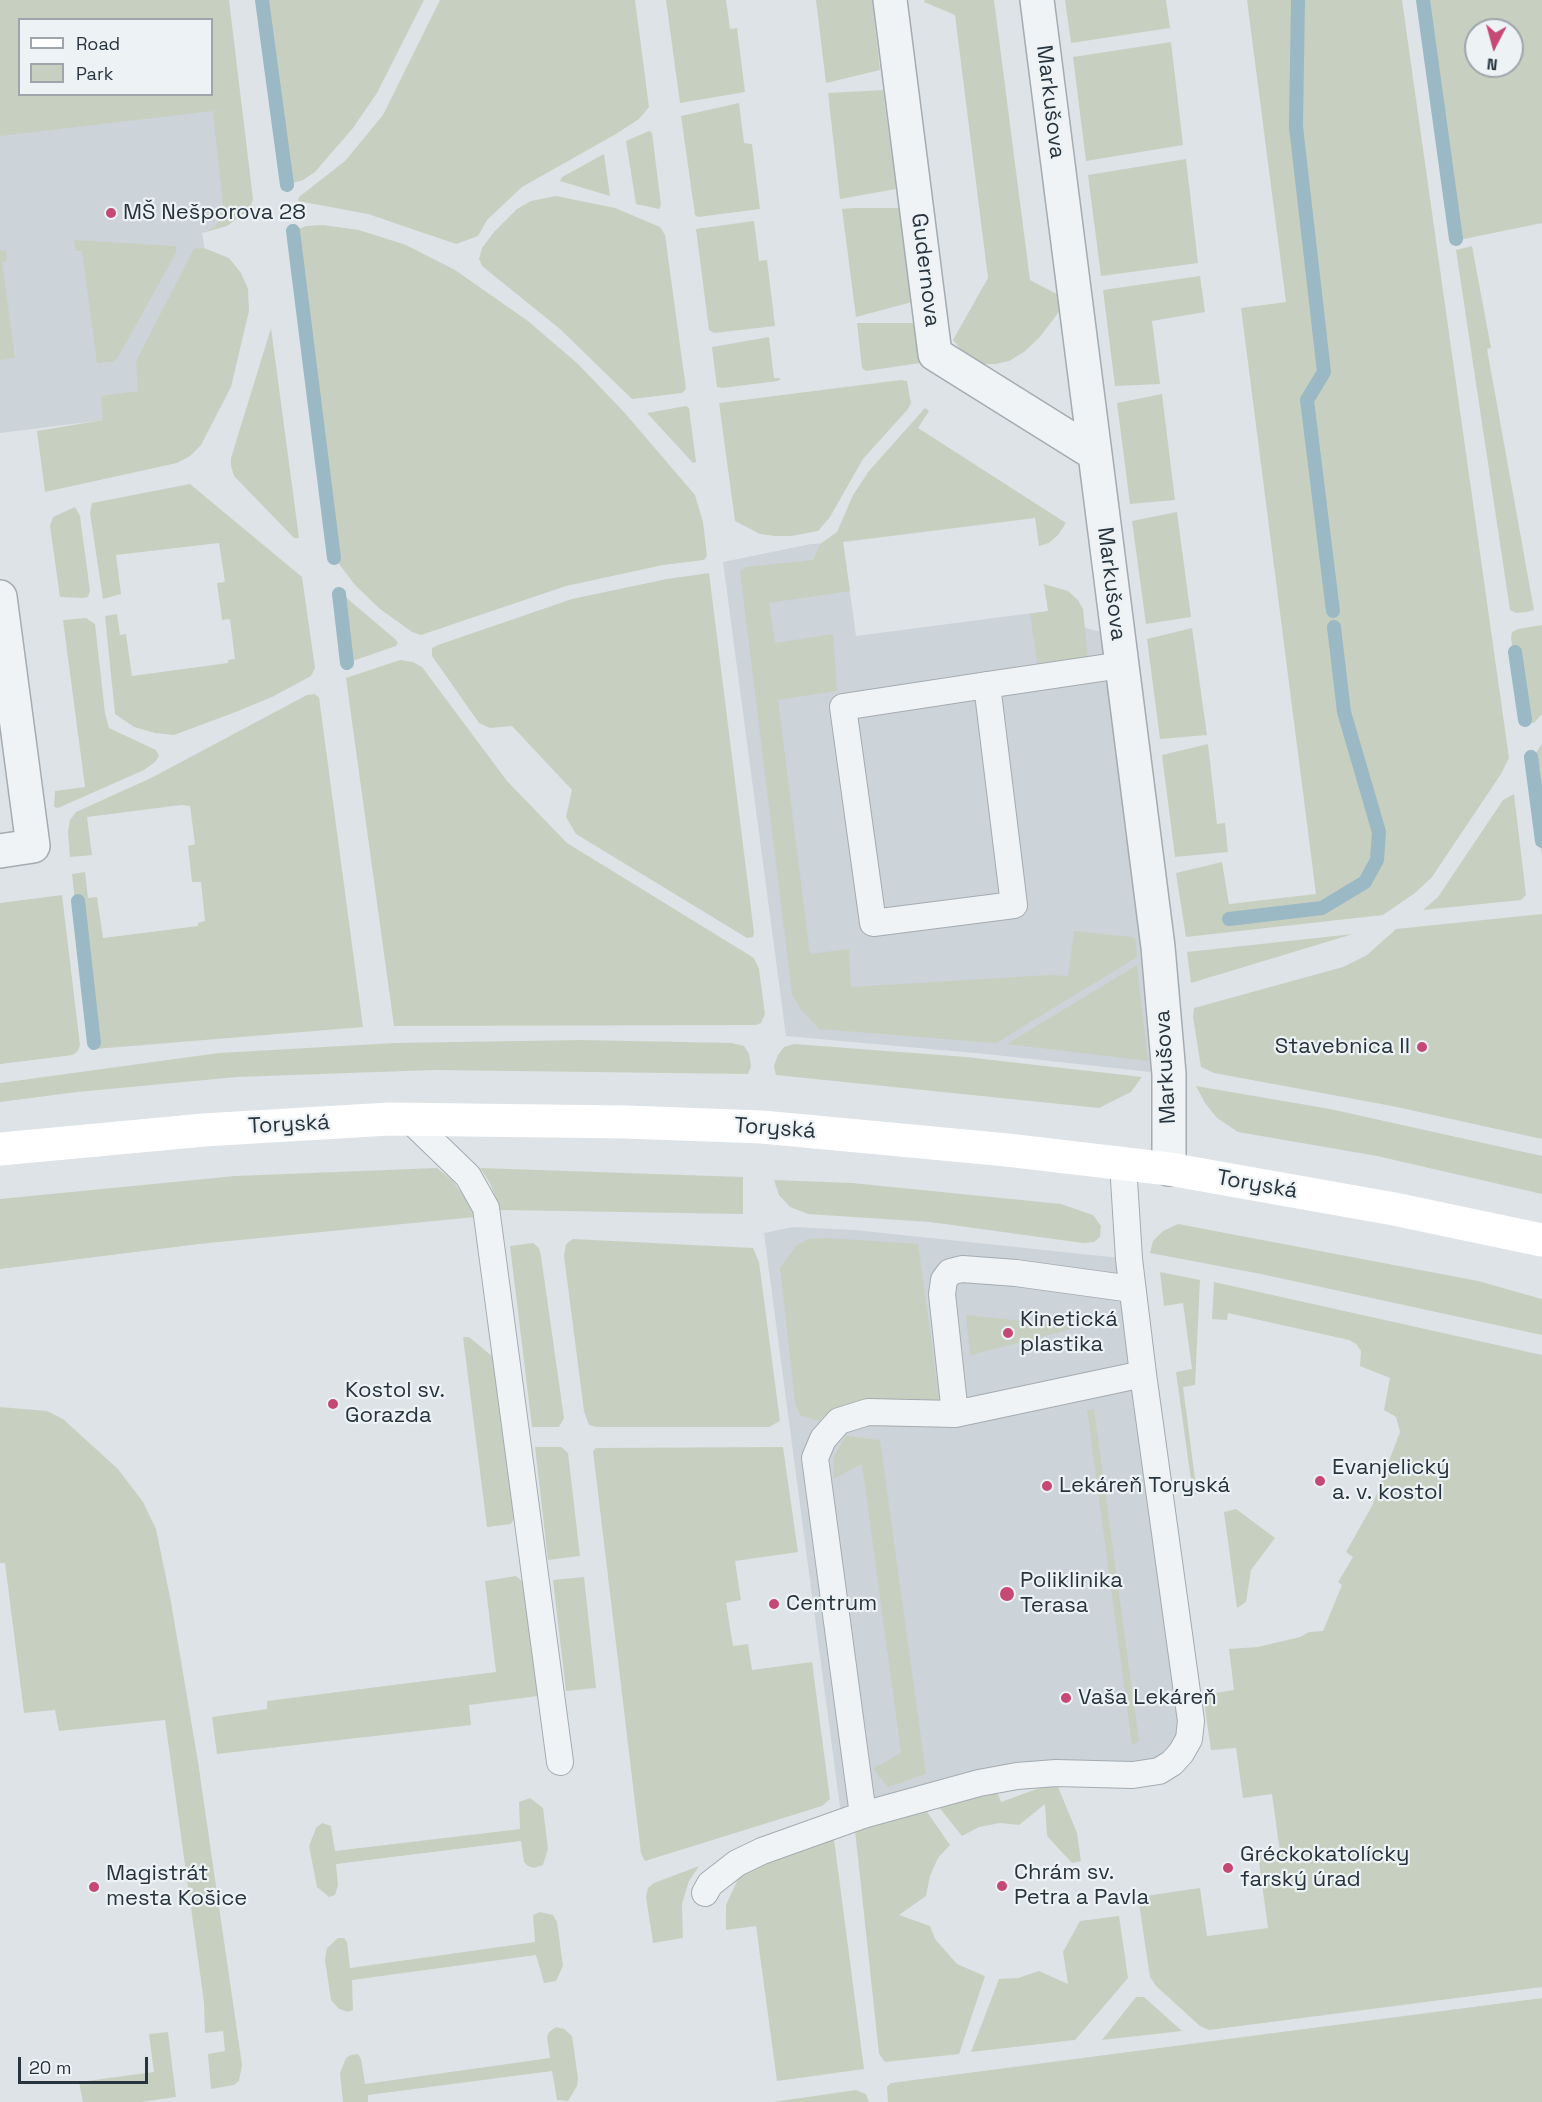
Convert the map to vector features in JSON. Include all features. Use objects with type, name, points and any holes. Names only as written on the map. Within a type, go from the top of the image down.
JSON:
[{"type":"street","name":"Gudernova","points":[[891,0],[935,354],[1095,454]]},
{"type":"street","name":"Markušova","points":[[1037,0],[1158,947],[1169,1074],[1169,1170]]},
{"type":"street","points":[[0,597],[33,846],[0,851]]},
{"type":"street","name":"Toryská","points":[[0,1149],[204,1130],[409,1119],[762,1127],[1169,1170],[1394,1209],[1542,1240]]},
{"type":"lane","points":[[987,686],[1014,905],[873,923],[843,707],[1122,666]]},
{"type":"lane","points":[[409,1119],[468,1176],[486,1208],[560,1762]]},
{"type":"lane","points":[[705,1893],[710,1884],[737,1863],[762,1851],[863,1815],[978,1783],[1056,1773],[1133,1774],[1159,1771],[1176,1758],[1189,1739],[1191,1721],[1189,1702],[1132,1289],[1123,1164]]},
{"type":"lane","points":[[955,1414],[942,1294],[944,1280],[950,1272],[962,1269],[1016,1274],[1132,1289]]},
{"type":"lane","points":[[863,1815],[815,1458],[827,1432],[839,1421],[868,1412],[955,1414],[1143,1374]]},
{"type":"shaded area","name":"MŠ Nešporova 28","points":[[0,0],[18,18],[18,96],[212,96],[223,207],[220,219],[214,227],[202,233],[206,257],[188,357],[104,420],[0,433]]},
{"type":"shaded area","points":[[843,542],[856,636],[1048,611],[1089,629],[1118,636],[1169,1074],[986,1054],[786,1036],[723,562],[811,544]]},
{"type":"shaded area","points":[[793,1227],[855,1230],[1129,1259],[1189,1702],[1172,1763],[1056,1773],[842,1822],[764,1233]]},
{"type":"green space","points":[[0,0],[229,0],[253,199],[250,209],[227,226],[202,233],[214,227],[220,219],[223,207],[213,111],[0,136]]},
{"type":"green space","points":[[258,0],[424,0],[377,93],[353,128],[315,172],[303,180],[283,186]]},
{"type":"green space","points":[[440,0],[635,0],[649,107],[639,119],[616,134],[522,187],[487,220],[478,236],[456,244],[368,214],[298,201],[299,197],[345,161],[383,115]]},
{"type":"green space","points":[[666,0],[726,0],[730,29],[737,28],[745,92],[680,103]]},
{"type":"green space","points":[[816,0],[872,0],[880,70],[826,83]]},
{"type":"green space","points":[[925,0],[994,0],[1030,280],[1068,300],[1039,338],[1024,352],[1009,361],[996,364],[973,364],[953,340],[988,278],[955,15],[924,2]]},
{"type":"green space","points":[[1065,0],[1166,0],[1170,28],[1071,43]]},
{"type":"green space","points":[[1247,0],[1402,0],[1509,758],[1501,774],[1432,877],[1415,893],[1383,915],[1186,937],[1176,873],[1222,862],[1229,904],[1316,894],[1241,308],[1286,302]]},
{"type":"green space","points":[[1421,0],[1542,0],[1542,223],[1459,240],[1453,235]]},
{"type":"green space","points":[[1171,42],[1183,145],[1086,161],[1073,57]]},
{"type":"green space","points":[[883,90],[896,189],[840,199],[828,93]]},
{"type":"green space","points":[[739,103],[744,143],[752,144],[760,209],[698,217],[695,215],[681,116]]},
{"type":"green space","points":[[649,131],[652,133],[661,205],[659,209],[636,204],[626,141]]},
{"type":"green space","points":[[604,154],[610,196],[560,181],[562,177]]},
{"type":"green space","points":[[1186,159],[1198,263],[1101,276],[1088,175]]},
{"type":"green space","points":[[556,196],[615,208],[660,227],[665,235],[686,389],[682,393],[632,399],[560,329],[482,266],[479,259],[482,248],[517,209],[531,201]]},
{"type":"green space","points":[[899,208],[912,302],[856,317],[842,209]]},
{"type":"green space","points":[[754,221],[759,261],[767,260],[775,326],[714,333],[709,330],[696,229]]},
{"type":"green space","points":[[323,225],[359,230],[406,245],[455,270],[528,321],[578,364],[624,412],[695,495],[703,522],[707,556],[704,560],[663,565],[566,586],[421,635],[412,632],[380,609],[355,585],[330,552],[289,233],[306,226]]},
{"type":"green space","points":[[74,240],[176,246],[176,253],[117,359],[112,362],[97,363],[82,251],[76,251]]},
{"type":"green space","points":[[1472,246],[1491,348],[1487,349],[1534,610],[1527,612],[1516,613],[1510,610],[1456,250]]},
{"type":"green space","points":[[204,248],[229,258],[241,273],[248,289],[249,311],[231,387],[201,445],[190,456],[177,463],[45,492],[37,431],[103,420],[101,396],[138,391],[136,361],[194,249]]},
{"type":"green space","points":[[6,250],[7,261],[2,262],[15,358],[0,360],[0,251]]},
{"type":"green space","points":[[1200,276],[1205,312],[1152,321],[1160,384],[1115,386],[1103,290]]},
{"type":"green space","points":[[857,323],[914,323],[920,363],[866,371],[862,368]]},
{"type":"green space","points":[[271,328],[299,538],[294,538],[234,476],[231,466],[231,458]]},
{"type":"green space","points":[[769,337],[774,378],[781,378],[778,381],[717,387],[712,347]]},
{"type":"green space","points":[[907,381],[911,403],[908,409],[863,459],[830,517],[818,531],[792,536],[775,536],[760,534],[735,521],[719,403]]},
{"type":"green space","points":[[1162,394],[1175,500],[1130,504],[1117,403]]},
{"type":"green space","points":[[686,406],[689,408],[696,462],[693,463],[647,413]]},
{"type":"green space","points":[[925,408],[929,411],[918,428],[1066,523],[1049,543],[1039,546],[1035,518],[843,542],[850,591],[769,603],[775,643],[833,634],[837,691],[778,700],[810,954],[849,949],[851,987],[1049,975],[1068,976],[1074,931],[1132,937],[1136,940],[1137,957],[996,1043],[819,1029],[800,1008],[792,994],[740,571],[746,567],[813,560],[820,544],[837,532],[853,495],[869,471]]},
{"type":"green space","points":[[190,484],[302,577],[315,668],[311,676],[272,697],[174,735],[134,727],[115,714],[105,616],[117,614],[120,635],[126,634],[132,676],[228,663],[228,660],[235,659],[230,619],[222,620],[217,583],[225,582],[219,543],[116,555],[121,594],[103,599],[90,513],[92,503]]},
{"type":"green space","points":[[75,507],[80,516],[90,591],[88,597],[83,598],[60,597],[50,526],[53,517]]},
{"type":"green space","points":[[1177,512],[1191,617],[1146,624],[1132,521]]},
{"type":"green space","points":[[709,573],[754,933],[753,937],[747,938],[576,834],[566,817],[572,790],[512,726],[490,728],[479,723],[432,656],[432,648],[438,645],[572,599],[667,579]]},
{"type":"green space","points":[[1044,584],[1068,591],[1078,600],[1083,609],[1088,659],[1038,668],[1030,614],[1048,611]]},
{"type":"green space","points":[[336,594],[342,594],[395,639],[398,643],[396,646],[344,664]]},
{"type":"green space","points":[[86,618],[95,624],[105,713],[109,728],[156,750],[159,756],[144,770],[58,808],[54,807],[55,791],[85,787],[63,620]]},
{"type":"green space","points":[[1542,625],[1542,714],[1534,723],[1527,723],[1523,719],[1511,638],[1512,632],[1518,629]]},
{"type":"green space","points":[[1192,628],[1207,735],[1160,739],[1147,639]]},
{"type":"green space","points":[[400,660],[413,662],[422,667],[507,781],[567,843],[754,958],[759,969],[765,1014],[761,1023],[756,1025],[394,1026],[346,678]]},
{"type":"green space","points":[[314,694],[319,697],[363,1027],[95,1049],[91,1045],[72,874],[85,872],[88,898],[97,897],[103,938],[198,926],[198,923],[205,921],[201,882],[192,882],[188,846],[195,844],[190,806],[181,805],[87,817],[92,855],[70,857],[68,832],[70,820],[76,812],[151,778],[307,695]]},
{"type":"green space","points":[[1208,744],[1217,824],[1225,823],[1228,852],[1175,857],[1162,755]]},
{"type":"green space","points":[[1542,744],[1542,857],[1529,758],[1533,757]]},
{"type":"green space","points":[[1514,794],[1526,895],[1521,900],[1423,910],[1438,897],[1503,800]]},
{"type":"green space","points":[[62,895],[80,1045],[78,1051],[73,1055],[0,1064],[0,903]]},
{"type":"green space","points":[[1542,914],[1542,1139],[1392,1106],[1214,1073],[1201,1067],[1193,1017],[1194,1008],[1343,967],[1367,955],[1396,929]]},
{"type":"green space","points":[[1353,934],[1191,983],[1187,952]]},
{"type":"green space","points":[[1137,965],[1148,1061],[1007,1044]]},
{"type":"green space","points":[[582,1040],[732,1043],[744,1046],[749,1054],[751,1066],[748,1074],[434,1070],[237,1077],[77,1092],[0,1102],[0,1083],[219,1053],[395,1043]]},
{"type":"green space","points":[[794,1044],[966,1057],[1142,1077],[1131,1092],[1099,1108],[776,1075],[774,1066],[778,1055],[784,1047]]},
{"type":"green space","points":[[1196,1086],[1330,1109],[1542,1156],[1542,1194],[1377,1156],[1238,1132],[1217,1118],[1205,1103]]},
{"type":"green space","points":[[437,1168],[453,1181],[468,1202],[475,1217],[199,1244],[0,1269],[0,1199],[235,1176]]},
{"type":"green space","points":[[480,1168],[743,1177],[743,1214],[500,1210],[490,1183]]},
{"type":"green space","points":[[774,1180],[852,1183],[1061,1204],[1093,1215],[1101,1226],[1100,1237],[1094,1242],[1083,1243],[930,1222],[808,1214],[790,1207],[779,1195]]},
{"type":"green space","points":[[1178,1224],[1478,1281],[1542,1299],[1542,1335],[1261,1274],[1150,1253],[1153,1241],[1163,1231]]},
{"type":"green space","points":[[828,1238],[918,1244],[940,1404],[858,1402],[829,1411],[819,1421],[800,1415],[795,1403],[780,1268],[797,1245],[809,1239]]},
{"type":"green space","points":[[573,1239],[753,1248],[759,1262],[780,1421],[769,1427],[596,1427],[589,1425],[584,1411],[564,1256],[566,1244]]},
{"type":"green space","points":[[533,1243],[539,1248],[541,1256],[564,1418],[559,1427],[532,1427],[510,1246]]},
{"type":"green space","points":[[1160,1272],[1200,1280],[1195,1385],[1183,1387],[1197,1494],[1193,1495],[1176,1372],[1192,1369],[1183,1303],[1164,1306]]},
{"type":"green space","points":[[1214,1282],[1542,1355],[1542,1987],[1209,2030],[1200,2026],[1156,1986],[1150,1977],[1138,1897],[1200,1888],[1207,1936],[1268,1928],[1258,1855],[1280,1852],[1272,1794],[1243,1798],[1236,1748],[1211,1750],[1203,1695],[1234,1690],[1229,1649],[1258,1647],[1300,1637],[1309,1632],[1323,1631],[1342,1585],[1338,1582],[1353,1557],[1346,1552],[1372,1506],[1400,1432],[1396,1417],[1384,1410],[1390,1378],[1360,1366],[1361,1351],[1356,1344],[1349,1340],[1228,1313],[1227,1320],[1212,1319]]},
{"type":"green space","points":[[966,1315],[1080,1327],[970,1355]]},
{"type":"green space","points":[[463,1337],[469,1337],[493,1357],[515,1517],[511,1524],[487,1527]]},
{"type":"green space","points":[[0,1407],[47,1411],[63,1419],[118,1469],[143,1502],[156,1529],[171,1602],[198,1762],[242,2065],[239,2081],[234,2085],[211,2089],[208,2054],[225,2051],[223,2031],[205,2033],[204,2002],[165,1720],[59,1731],[55,1710],[24,1713],[5,1563],[0,1563]]},
{"type":"green space","points":[[1094,1409],[1139,1741],[1132,1745],[1087,1410]]},
{"type":"green space","points":[[846,1436],[880,1440],[926,1774],[888,1787],[873,1769],[901,1753],[862,1464],[833,1479],[834,1456]]},
{"type":"green space","points":[[535,1447],[561,1447],[568,1453],[580,1556],[548,1560]]},
{"type":"green space","points":[[783,1447],[798,1552],[735,1561],[741,1600],[726,1603],[733,1646],[748,1644],[752,1670],[812,1662],[830,1799],[822,1806],[645,1861],[641,1853],[593,1451],[596,1448]]},
{"type":"green space","points":[[1236,1509],[1275,1538],[1251,1570],[1246,1602],[1237,1608],[1224,1512]]},
{"type":"green space","points":[[516,1576],[523,1582],[538,1696],[469,1705],[471,1725],[217,1754],[212,1717],[267,1709],[267,1701],[496,1672],[485,1581]]},
{"type":"green space","points":[[584,1577],[596,1688],[566,1691],[553,1580]]},
{"type":"green space","points":[[1056,1782],[1077,1833],[1081,1861],[1072,1863],[1047,1836],[1045,1804],[1019,1825],[1000,1823],[979,1827],[962,1836],[937,1805],[995,1786],[1001,1802]]},
{"type":"green space","points":[[530,1798],[543,1808],[548,1849],[543,1865],[534,1868],[524,1862],[521,1841],[336,1864],[338,1885],[335,1895],[329,1897],[317,1887],[309,1846],[316,1828],[322,1823],[331,1826],[335,1851],[520,1829],[519,1802]]},
{"type":"green space","points":[[925,1809],[950,1845],[938,1858],[930,1876],[926,1896],[899,1915],[930,1926],[935,1939],[957,1964],[985,1976],[959,2054],[885,2062],[879,2054],[855,1830]]},
{"type":"green space","points":[[834,1839],[864,2069],[777,2081],[756,1926],[726,1930],[726,1905],[738,1879],[746,1872],[761,1864]]},
{"type":"green space","points":[[699,1866],[689,1881],[682,1904],[683,1938],[653,1943],[646,1897],[648,1888],[654,1883]]},
{"type":"green space","points":[[540,1912],[553,1915],[557,1922],[563,1966],[556,1981],[544,1983],[536,1955],[352,1980],[353,2010],[348,2012],[339,2009],[331,2000],[325,1960],[327,1948],[338,1938],[344,1938],[347,1942],[350,1968],[535,1942],[533,1915]]},
{"type":"green space","points":[[1119,1916],[1128,1978],[1075,2040],[971,2052],[999,1979],[1018,1978],[1039,1971],[1068,1984],[1063,1952],[1080,1921]]},
{"type":"green space","points":[[1136,1997],[1144,1997],[1182,2031],[1102,2040]]},
{"type":"green space","points":[[1542,1998],[1542,2102],[888,2102],[887,2087],[891,2083]]},
{"type":"green space","points":[[556,2027],[564,2029],[572,2036],[578,2078],[577,2086],[568,2101],[557,2100],[552,2071],[368,2095],[368,2102],[343,2102],[340,2073],[346,2058],[351,2055],[358,2054],[361,2059],[365,2084],[550,2058],[547,2037],[549,2032]]},
{"type":"green space","points":[[168,2032],[176,2097],[141,2102],[83,2102],[79,2082],[154,2072],[149,2034]]},
{"type":"green space","points":[[856,2090],[866,2094],[869,2102],[773,2102]]},
{"type":"waterway","points":[[262,0],[287,185]]},
{"type":"waterway","points":[[1298,0],[1296,127],[1324,372],[1307,400],[1333,611]]},
{"type":"waterway","points":[[1423,0],[1456,239]]},
{"type":"waterway","points":[[293,231],[334,558]]},
{"type":"waterway","points":[[339,594],[347,663]]},
{"type":"waterway","points":[[1229,919],[1322,908],[1365,882],[1377,860],[1379,832],[1344,712],[1334,627]]},
{"type":"waterway","points":[[1515,652],[1525,720]]},
{"type":"waterway","points":[[1531,757],[1542,841]]},
{"type":"waterway","points":[[78,901],[94,1043]]},
{"type":"place","name":"MŠ Nešporova 28","points":[[111,213]]},
{"type":"place","name":"Stavebnica II","points":[[1422,1047]]},
{"type":"place","name":"Kinetická plastika","points":[[1008,1333]]},
{"type":"place","name":"Kostol sv. Gorazda","points":[[333,1404]]},
{"type":"place","name":"Evanjelický a. v. kostol","points":[[1320,1481]]},
{"type":"place","name":"Lekáreň Toryská","points":[[1047,1486]]},
{"type":"place","name":"Poliklinika Terasa","points":[[1007,1594]]},
{"type":"place","name":"Centrum","points":[[774,1604]]},
{"type":"place","name":"Vaša Lekáreň","points":[[1066,1698]]},
{"type":"place","name":"Gréckokatolícky farský úrad","points":[[1228,1868]]},
{"type":"place","name":"Chrám sv. Petra a Pavla","points":[[1002,1886]]},
{"type":"place","name":"Magistrát mesta Košice","points":[[94,1887]]}]
